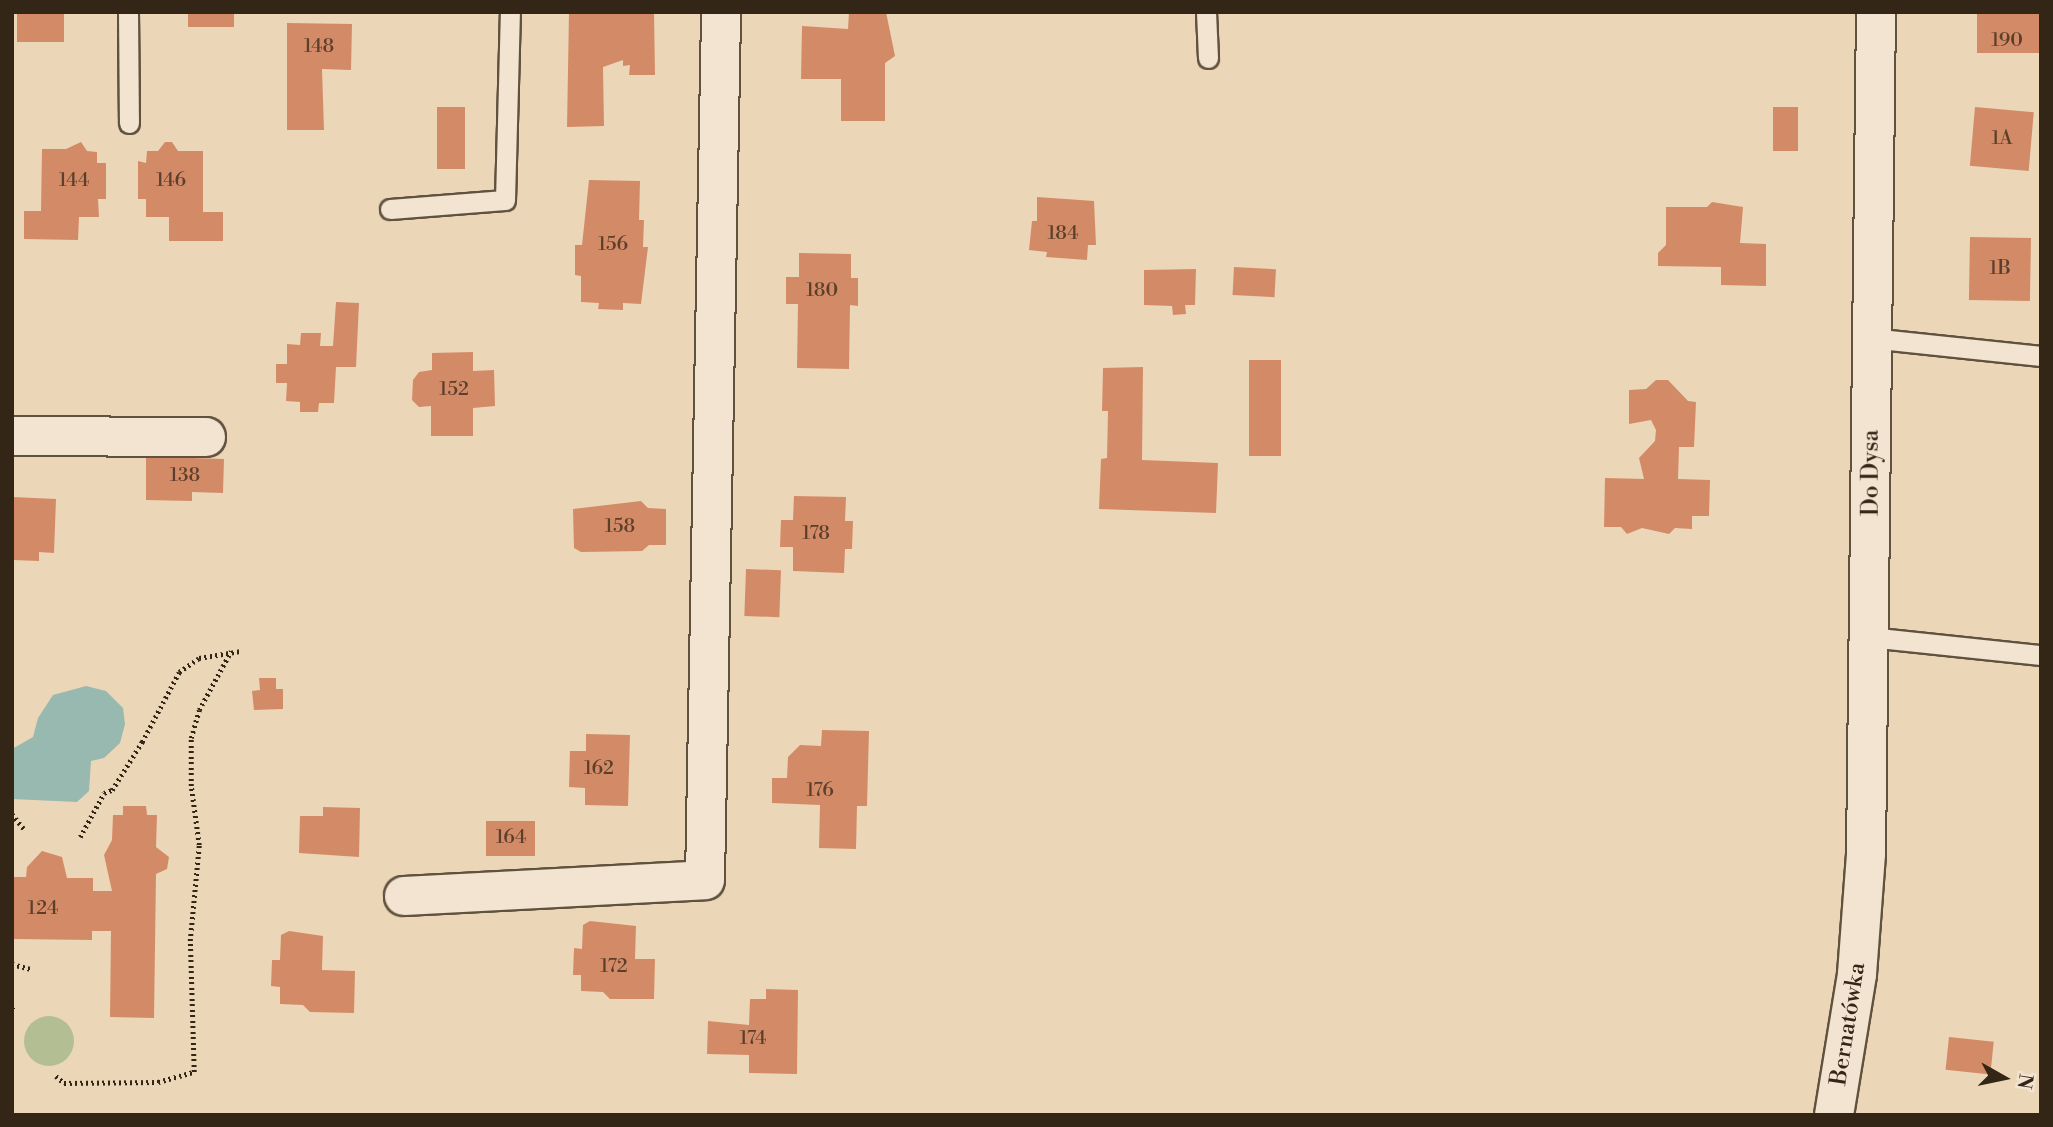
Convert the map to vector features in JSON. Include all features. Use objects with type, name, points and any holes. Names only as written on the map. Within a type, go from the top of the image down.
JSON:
[{"type":"street","points":[[404,896],[705,880],[721,12]]},
{"type":"street","name":"Do Dysa","points":[[1861,933],[1869,637],[1870,338],[1876,12]]},
{"type":"street","points":[[12,436],[206,437]]},
{"type":"street","name":"Bernatówka","points":[[1834,1115],[1861,933]]},
{"type":"lane","points":[[128,12],[130,123]]},
{"type":"lane","points":[[390,209],[505,200],[510,12]]},
{"type":"lane","points":[[1206,12],[1208,58]]},
{"type":"lane","points":[[1870,338],[2041,356]]},
{"type":"lane","points":[[1869,637],[2041,656]]},
{"type":"path","points":[[55,1076],[64,1083],[158,1082],[194,1072],[190,941],[200,845],[191,786],[191,738],[199,710],[231,650]]},
{"type":"path","points":[[80,837],[104,793],[112,790],[142,742],[179,672],[199,658],[231,650],[241,651]]},
{"type":"path","points":[[12,814],[25,830]]},
{"type":"path","points":[[12,964],[31,969]]},
{"type":"green space","points":[[49,1016],[67,1023],[74,1041],[67,1059],[49,1066],[31,1059],[24,1041],[31,1023]]},
{"type":"water","points":[[86,686],[106,691],[123,708],[125,724],[120,743],[104,758],[91,761],[89,791],[77,802],[12,799],[12,749],[33,737],[38,718],[53,695]]},
{"type":"building","points":[[17,12],[64,12],[64,42],[17,42]]},
{"type":"building","points":[[188,12],[234,12],[234,27],[188,27]]},
{"type":"building","points":[[569,12],[654,12],[655,75],[629,75],[630,65],[623,66],[623,60],[603,67],[604,126],[567,127]]},
{"type":"building","points":[[849,12],[886,12],[895,56],[885,63],[885,121],[841,121],[841,79],[801,79],[802,26],[848,29]]},
{"type":"building","points":[[1977,12],[2041,12],[2041,53],[1977,53]]},
{"type":"building","points":[[287,23],[352,24],[351,70],[322,69],[324,130],[287,130]]},
{"type":"building","points":[[437,107],[465,107],[465,169],[437,169]]},
{"type":"building","points":[[1773,107],[1798,107],[1798,151],[1773,151]]},
{"type":"building","points":[[1975,107],[2034,112],[2029,171],[1970,166]]},
{"type":"building","points":[[81,142],[87,151],[97,152],[97,163],[106,163],[106,199],[98,199],[99,217],[79,217],[78,240],[24,239],[24,211],[41,211],[42,149],[66,149]]},
{"type":"building","points":[[165,142],[172,142],[178,151],[203,151],[203,212],[223,212],[223,241],[169,241],[169,217],[146,217],[146,199],[138,199],[138,161],[146,163],[147,151],[158,151]]},
{"type":"building","points":[[589,180],[640,181],[639,220],[644,220],[643,247],[648,247],[641,304],[623,303],[623,310],[598,309],[599,303],[581,302],[581,276],[575,275],[575,245],[582,245]]},
{"type":"building","points":[[1037,197],[1094,201],[1096,245],[1088,245],[1087,260],[1046,257],[1047,252],[1029,250],[1032,221],[1037,221]]},
{"type":"building","points":[[1712,202],[1743,207],[1740,243],[1766,244],[1766,286],[1721,285],[1721,267],[1658,266],[1658,253],[1666,245],[1666,207],[1707,207]]},
{"type":"building","points":[[1970,237],[2031,238],[2030,301],[1969,300]]},
{"type":"building","points":[[799,253],[851,254],[851,278],[858,278],[858,306],[850,305],[849,369],[797,368],[798,304],[786,304],[786,277],[799,277]]},
{"type":"building","points":[[1234,267],[1276,269],[1274,297],[1233,295]]},
{"type":"building","points":[[1196,269],[1195,305],[1185,305],[1186,314],[1173,315],[1172,306],[1144,305],[1144,270]]},
{"type":"building","points":[[336,302],[359,303],[356,367],[336,367],[334,403],[319,403],[318,412],[300,412],[300,402],[286,401],[287,383],[276,383],[276,364],[287,364],[287,344],[300,345],[301,333],[321,333],[320,346],[333,346]]},
{"type":"building","points":[[473,352],[473,371],[494,370],[495,406],[473,408],[473,436],[431,436],[431,406],[419,407],[412,400],[413,380],[419,372],[432,370],[432,353]]},
{"type":"building","points":[[1249,360],[1281,360],[1281,456],[1249,456]]},
{"type":"building","points":[[1143,367],[1142,460],[1218,463],[1216,513],[1099,509],[1101,459],[1107,458],[1108,411],[1102,411],[1103,368]]},
{"type":"building","points":[[1656,380],[1668,380],[1688,401],[1696,402],[1694,447],[1679,447],[1678,479],[1710,480],[1709,516],[1692,516],[1692,529],[1675,528],[1669,534],[1642,528],[1627,534],[1621,527],[1604,527],[1605,478],[1644,479],[1639,458],[1655,441],[1656,430],[1651,420],[1629,424],[1629,390],[1646,389]]},
{"type":"building","points":[[146,443],[193,444],[193,458],[224,459],[223,493],[192,492],[192,501],[146,500]]},
{"type":"building","points":[[794,496],[846,497],[845,521],[853,521],[852,549],[845,549],[844,573],[793,571],[793,547],[780,547],[781,520],[793,520]]},
{"type":"building","points":[[12,497],[56,499],[54,553],[39,552],[39,561],[13,560]]},
{"type":"building","points":[[641,501],[648,508],[666,509],[666,545],[649,545],[642,551],[581,552],[574,548],[573,509]]},
{"type":"building","points":[[746,569],[781,570],[779,617],[744,616]]},
{"type":"building","points":[[259,678],[276,678],[276,689],[283,689],[283,709],[254,710],[252,691],[260,690]]},
{"type":"building","points":[[822,730],[869,731],[867,806],[857,806],[856,849],[819,848],[820,805],[772,803],[772,778],[787,778],[788,757],[800,745],[821,746]]},
{"type":"building","points":[[586,734],[630,735],[628,806],[585,805],[585,788],[569,787],[570,751],[586,751]]},
{"type":"building","points":[[123,806],[146,806],[147,815],[157,815],[156,847],[169,857],[167,869],[156,874],[154,1018],[110,1017],[111,931],[92,931],[92,940],[12,939],[12,877],[26,877],[27,867],[42,851],[62,857],[67,878],[93,878],[93,891],[112,891],[104,855],[112,840],[113,815],[123,815]]},
{"type":"building","points":[[323,807],[360,808],[359,857],[299,853],[300,816],[323,816]]},
{"type":"building","points":[[486,821],[535,821],[535,856],[486,856]]},
{"type":"building","points":[[590,921],[636,926],[635,959],[655,959],[654,999],[610,999],[603,992],[581,991],[581,975],[573,975],[574,948],[582,949],[583,925]]},
{"type":"building","points":[[289,931],[323,936],[322,970],[355,971],[354,1013],[310,1012],[303,1005],[280,1004],[280,987],[271,986],[272,960],[280,960],[281,935]]},
{"type":"building","points":[[766,989],[798,990],[797,1074],[749,1073],[749,1055],[707,1054],[708,1021],[749,1025],[750,999],[766,999]]},
{"type":"building","points":[[1949,1037],[1994,1042],[1990,1075],[1946,1070]]}]
